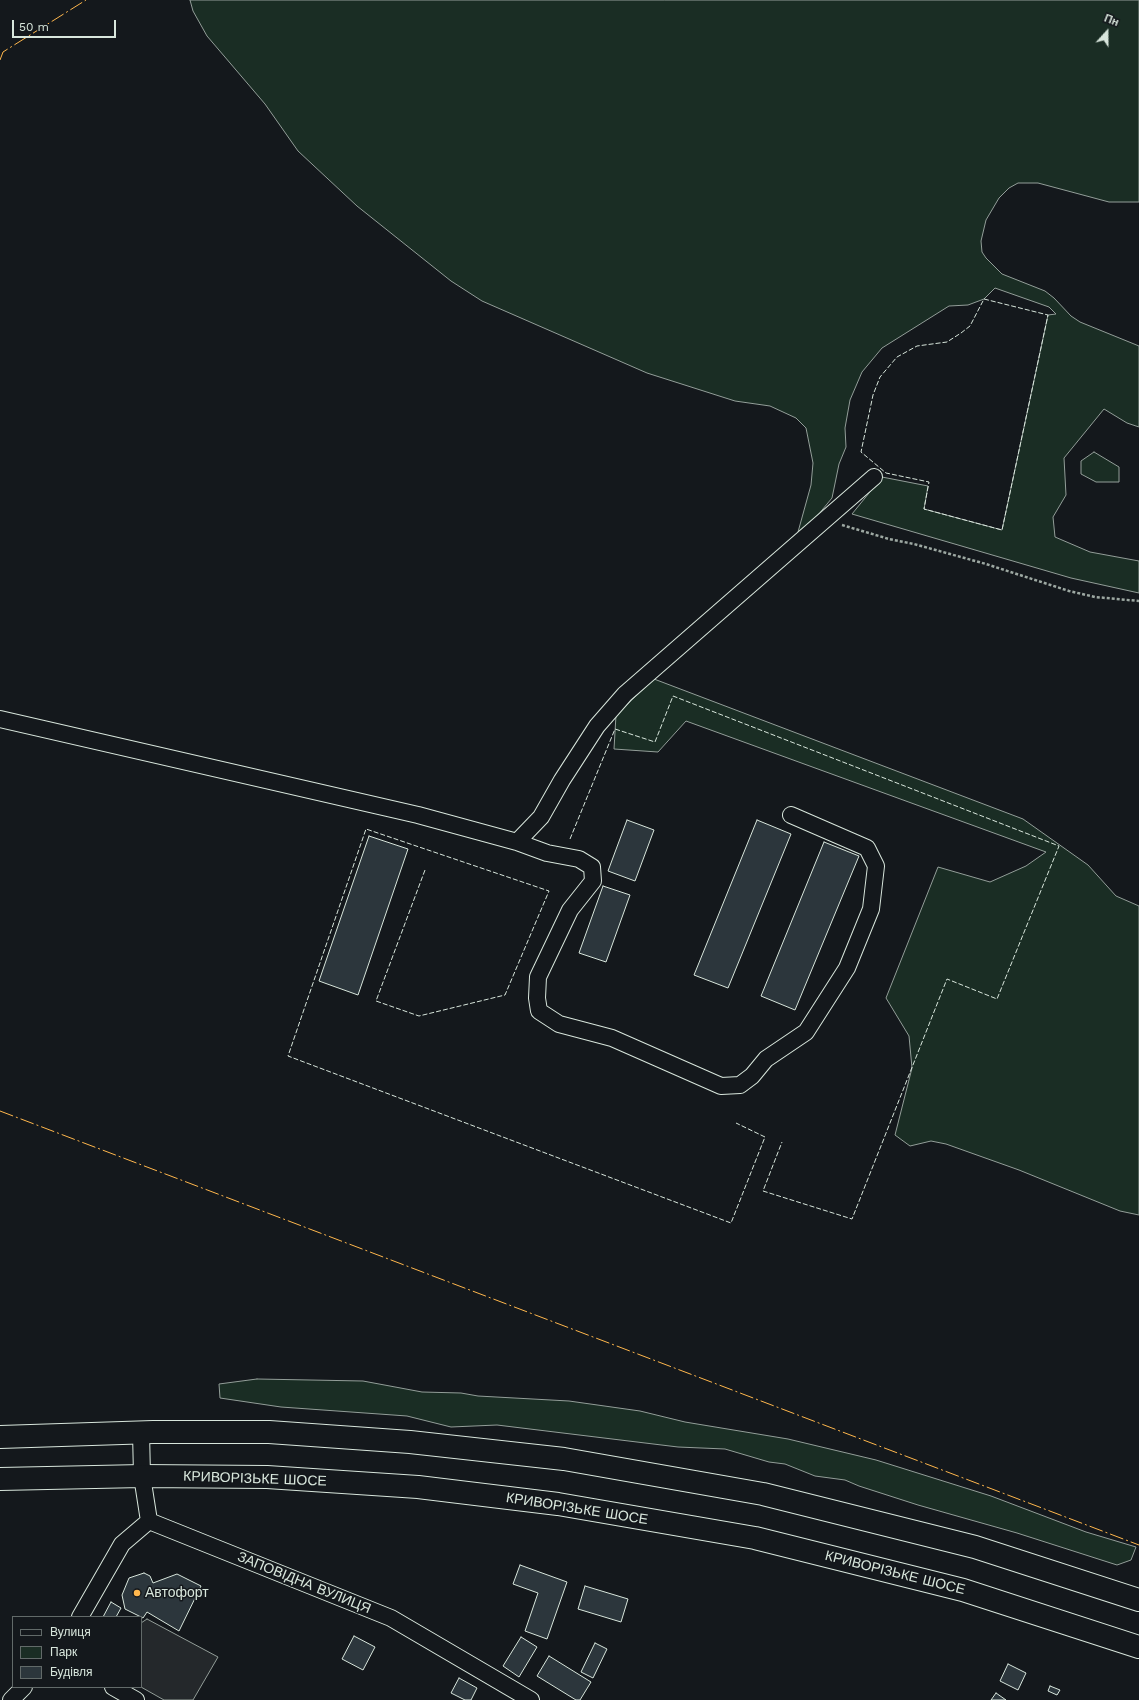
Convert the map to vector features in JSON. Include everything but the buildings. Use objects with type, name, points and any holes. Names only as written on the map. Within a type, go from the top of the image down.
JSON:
[{"type":"highway","points":[[0,1437],[141,1432],[270,1432],[410,1442],[564,1459],[763,1494],[975,1547],[1139,1600]]},
{"type":"highway","name":"КРИВОРІЗЬКЕ ШОСЕ","points":[[0,1479],[142,1476],[275,1477],[418,1487],[558,1504],[755,1538],[963,1590],[1139,1647]]},
{"type":"street","points":[[517,842],[541,817],[562,780],[597,726],[625,694],[874,477]]},
{"type":"street","points":[[0,719],[418,815],[517,842],[547,853],[579,859],[592,867],[593,881],[570,910],[538,977],[536,998],[539,1011],[559,1024],[612,1038],[721,1086],[740,1085],[752,1076],[766,1059],[806,1032],[847,968],[871,909],[876,866],[867,848],[791,815]]},
{"type":"street","points":[[81,1616],[122,1544],[149,1521],[142,1476],[141,1432]]},
{"type":"street","name":"ЗАПОВІДНА ВУЛИЦЯ","points":[[149,1521],[392,1618],[531,1700]]},
{"type":"street","points":[[11,1700],[23,1688]]},
{"type":"street","points":[[22,1700],[24,1688]]},
{"type":"street","points":[[115,1688],[136,1700]]},
{"type":"path","points":[[824,521],[986,564],[1069,591],[1095,596],[1139,601]]},
{"type":"green space","points":[[190,0],[1139,0],[1139,202],[1109,202],[1038,183],[1018,183],[1009,188],[999,198],[986,220],[981,241],[982,252],[1002,274],[1045,291],[1071,316],[1080,322],[1139,346],[1139,427],[1127,423],[1104,409],[1064,458],[1066,495],[1053,517],[1055,537],[1090,552],[1139,561],[1139,593],[1071,578],[852,514],[882,477],[928,486],[924,509],[1002,530],[1048,315],[1056,314],[1049,307],[995,288],[984,299],[968,305],[949,306],[882,348],[862,372],[850,400],[845,428],[846,447],[839,464],[832,498],[813,521],[798,532],[811,485],[813,463],[806,428],[796,418],[770,406],[735,401],[647,373],[482,301],[451,281],[357,206],[298,151],[265,104],[207,36],[193,11]]},
{"type":"green space","points":[[1094,452],[1119,467],[1119,482],[1096,482],[1081,474],[1081,461]]},
{"type":"green space","points":[[654,679],[1023,819],[1088,865],[1116,896],[1139,906],[1139,1215],[1120,1211],[1019,1170],[946,1144],[931,1141],[910,1146],[895,1135],[912,1068],[909,1036],[886,998],[938,867],[990,882],[1026,866],[1046,852],[686,721],[658,752],[614,749],[616,715]]},
{"type":"green space","points":[[257,1379],[363,1381],[422,1392],[461,1393],[478,1396],[569,1401],[640,1411],[685,1422],[788,1439],[876,1460],[991,1496],[1086,1532],[1136,1547],[1131,1560],[1117,1565],[1017,1533],[918,1505],[845,1480],[815,1476],[785,1464],[769,1462],[725,1449],[678,1447],[497,1425],[451,1427],[407,1416],[281,1407],[220,1398],[219,1384]]},
{"type":"shaded area","points":[[147,1619],[218,1657],[193,1700],[164,1700],[142,1688],[142,1622]]},
{"type":"fence","points":[[984,299],[1048,315],[1002,530],[924,509],[929,482],[886,473],[861,452],[873,395],[880,377],[897,357],[917,346],[947,342],[961,333],[970,326],[984,299]]},
{"type":"fence","points":[[570,839],[615,729],[655,742],[673,696],[1059,846],[997,999],[947,979],[852,1219],[763,1191],[782,1142]]},
{"type":"fence","points":[[425,870],[376,1001],[419,1016],[505,995],[549,891],[366,829],[288,1056],[731,1223],[765,1137],[736,1123]]},
{"type":"power","points":[[0,60],[3,52],[86,0]]},
{"type":"power","points":[[0,1111],[1139,1545]]},
{"type":"place","name":"Автофорт","points":[[137,1593]]}]
